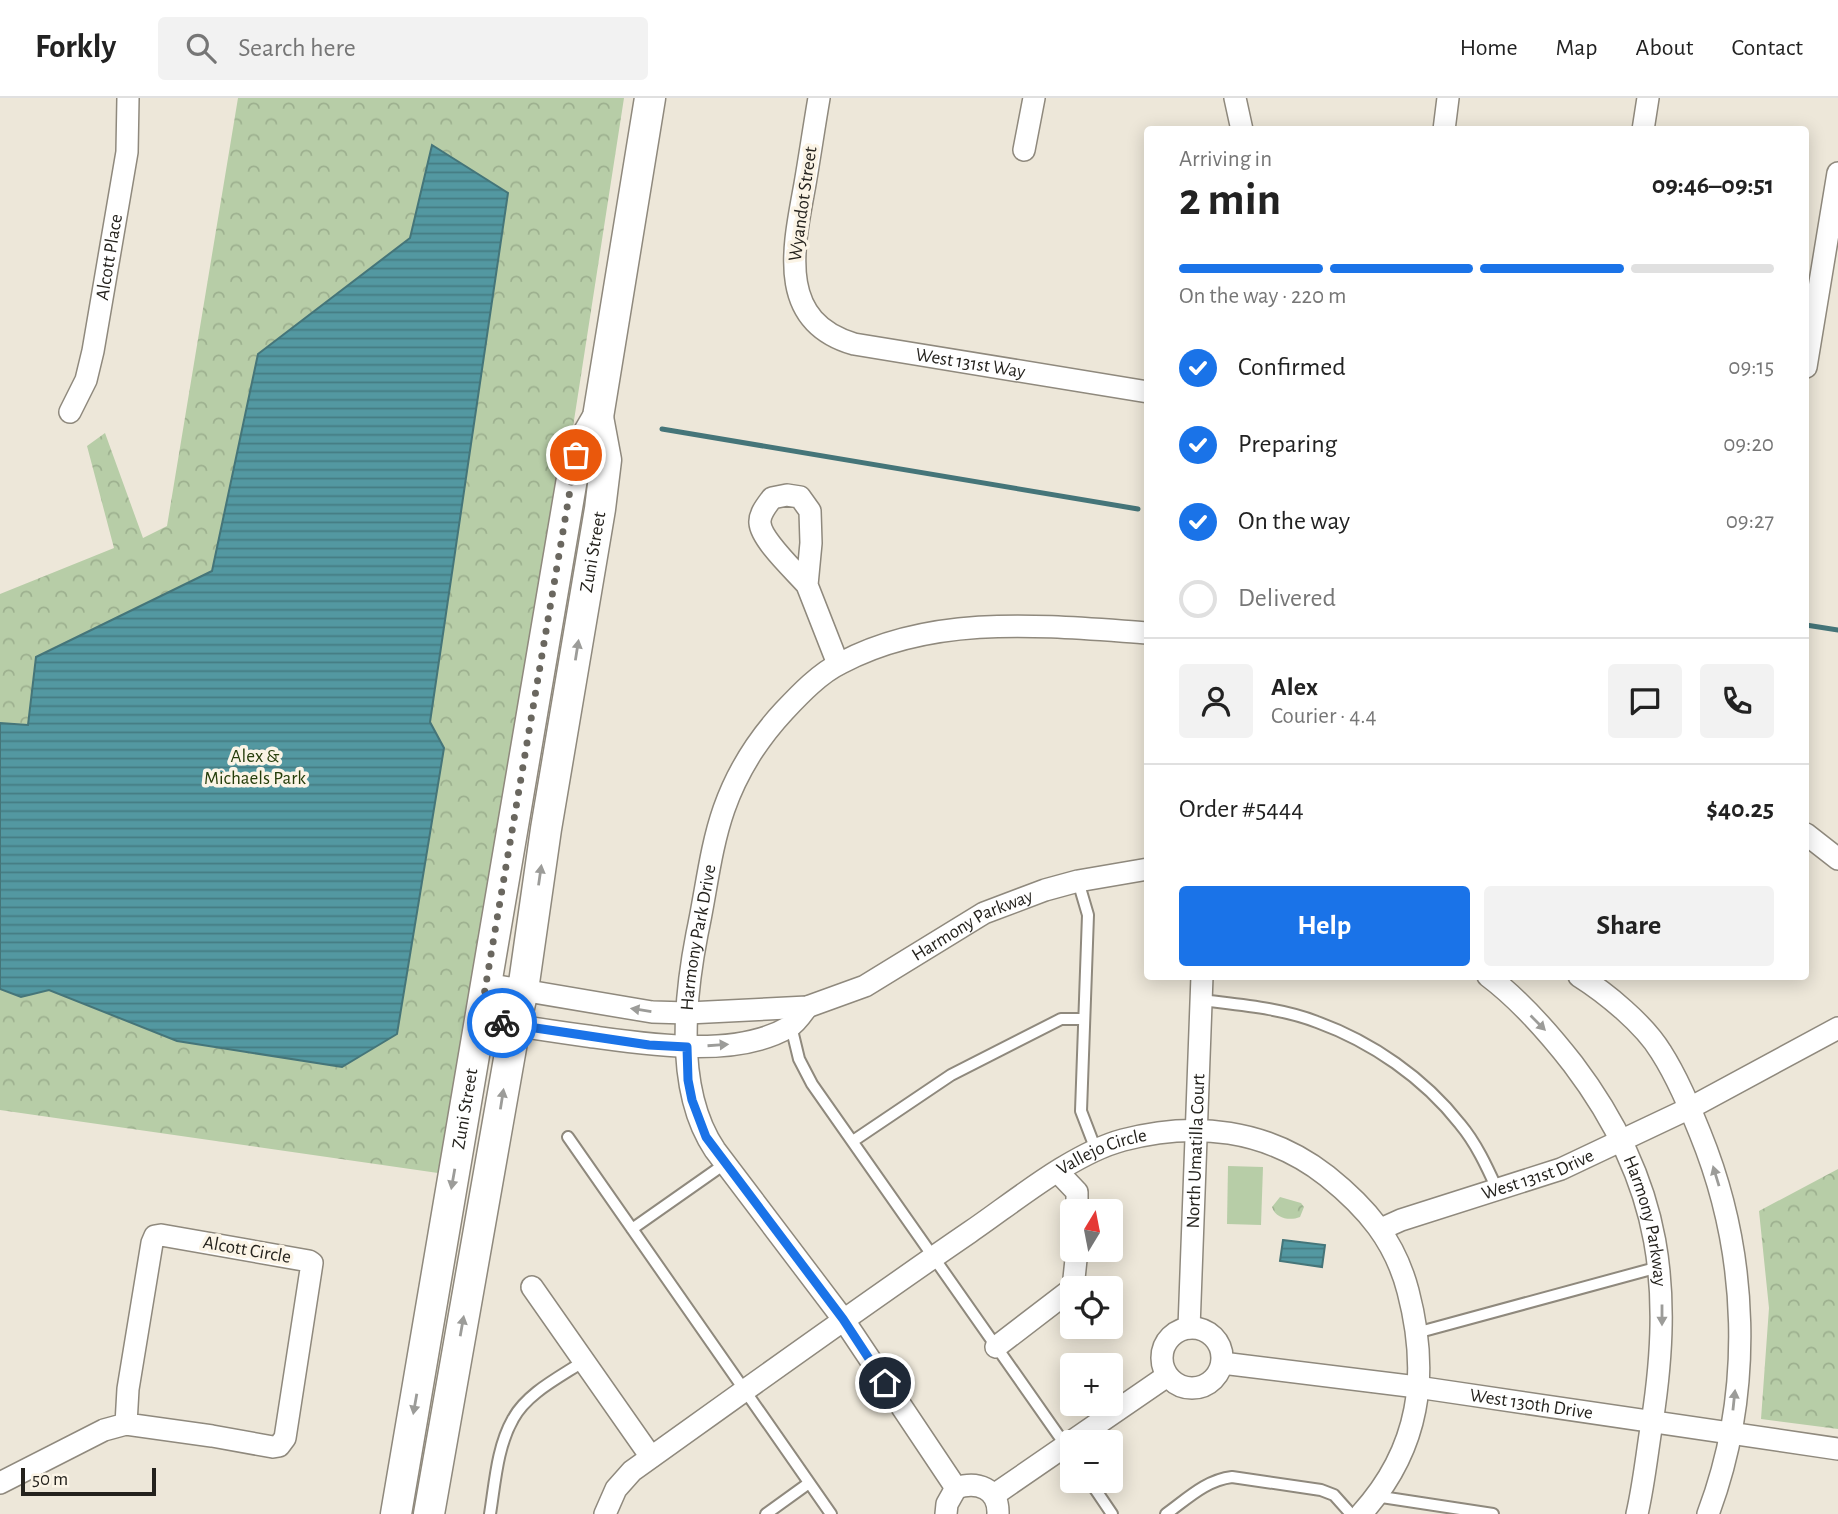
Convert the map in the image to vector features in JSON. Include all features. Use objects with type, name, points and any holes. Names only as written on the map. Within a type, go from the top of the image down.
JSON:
[{"type":"main road","name":"Zuni Street","points":[[396,1514],[576,455],[598,417],[650,98]]},
{"type":"main road","name":"Zuni Street","points":[[429,1514],[514,1025],[523,990],[546,829],[600,509],[607,460],[598,417]]},
{"type":"street","name":"Alcott Place","points":[[70,412],[86,380],[93,351],[127,152],[128,98]]},
{"type":"street","name":"Wyandot Street","points":[[806,309],[795,286],[794,256],[819,98]]},
{"type":"street","points":[[1024,150],[1034,98]]},
{"type":"street","points":[[1235,98],[1241,126]]},
{"type":"street","points":[[1444,126],[1448,98]]},
{"type":"street","points":[[1644,126],[1648,98]]},
{"type":"street","points":[[1809,349],[1838,173]]},
{"type":"street","name":"West 131st Way","points":[[806,309],[825,330],[854,344],[1144,391]]},
{"type":"street","points":[[807,585],[838,664]]},
{"type":"street","name":"Harmony Park Drive","points":[[956,1488],[843,1319],[706,1137],[692,1100],[688,1080],[688,1013],[695,944],[718,828],[737,778],[771,724],[838,664],[895,640],[947,630],[1032,625],[1144,633]]},
{"type":"street","points":[[1809,836],[1838,859]]},
{"type":"street","name":"Harmony Parkway","points":[[486,984],[652,1012],[688,1013],[807,1007],[865,986],[984,913],[1045,890],[1078,881],[1144,870]]},
{"type":"street","name":"North Umatilla Court","points":[[1189,1328],[1202,980]]},
{"type":"street","name":"Harmony Parkway","points":[[1492,980],[1552,1037],[1594,1092],[1623,1142],[1650,1214],[1662,1287],[1661,1358],[1637,1514]]},
{"type":"street","points":[[1584,980],[1623,1009],[1660,1050],[1690,1108],[1710,1156],[1725,1207],[1734,1253],[1740,1312],[1737,1374],[1731,1432],[1718,1488],[1708,1514]]},
{"type":"street","name":"Harmony Parkway","points":[[480,1019],[649,1045],[687,1047],[741,1043],[768,1036],[791,1026],[807,1007]]},
{"type":"street","name":"West 131st Drive","points":[[1381,1229],[1401,1220],[1561,1169],[1623,1142],[1838,1028]]},
{"type":"street","name":"Vallejo Circle","points":[[606,1514],[616,1489],[623,1480],[651,1457],[843,1319],[1058,1172],[1096,1150],[1132,1138],[1198,1129],[1237,1134],[1265,1143],[1312,1165],[1337,1184],[1381,1229],[1396,1254],[1405,1277],[1419,1359],[1413,1421],[1404,1451],[1394,1471],[1361,1514]]},
{"type":"street","points":[[1058,1172],[1077,1192],[1077,1199]]},
{"type":"street","name":"Alcott Circle","points":[[0,1483],[104,1430],[126,1424],[279,1446],[285,1438],[312,1263],[174,1237],[155,1236],[128,1389],[126,1424]]},
{"type":"street","points":[[532,1287],[651,1457]]},
{"type":"street","points":[[996,1347],[1060,1298]]},
{"type":"street","points":[[1189,1328],[1203,1330],[1214,1338],[1221,1349],[1222,1363],[1218,1374],[1210,1383],[1199,1388],[1187,1388],[1176,1384],[1167,1376],[1162,1361],[1164,1346],[1174,1334],[1189,1328]]},
{"type":"street","name":"West 130th Drive","points":[[1222,1363],[1417,1387],[1838,1448]]},
{"type":"street","points":[[1096,1430],[1167,1376]]},
{"type":"street","points":[[946,1514],[947,1504],[956,1488],[973,1484],[985,1487],[996,1504],[1060,1458]]},
{"type":"lane","points":[[1078,881],[1088,915],[1081,1111],[1096,1150]]},
{"type":"lane","points":[[1201,1000],[1266,1009],[1317,1021],[1367,1045],[1403,1069],[1436,1097],[1461,1126],[1484,1162],[1497,1189]]},
{"type":"lane","points":[[853,1141],[951,1075],[975,1062],[1062,1019],[1084,1019]]},
{"type":"lane","points":[[791,1026],[799,1059],[812,1084],[1060,1438]]},
{"type":"lane","points":[[568,1137],[831,1514]]},
{"type":"lane","points":[[632,1229],[726,1163]]},
{"type":"lane","points":[[1416,1333],[1659,1267]]},
{"type":"lane","points":[[490,1514],[502,1443],[513,1417],[537,1393],[584,1361]]},
{"type":"lane","points":[[1166,1514],[1209,1484],[1232,1477],[1321,1490],[1334,1495],[1351,1514]]},
{"type":"lane","points":[[766,1514],[810,1483]]},
{"type":"lane","points":[[1098,1493],[1112,1514]]},
{"type":"lane","points":[[1376,1496],[1493,1514]]},
{"type":"green space","name":"Alex & Michaels Park","points":[[238,98],[624,98],[566,472],[438,1173],[0,1110],[0,594],[114,548],[87,446],[105,433],[143,538],[167,526]]},
{"type":"green space","points":[[1228,1166],[1263,1167],[1261,1225],[1227,1224]]},
{"type":"green space","points":[[1838,1169],[1838,1429],[1761,1419],[1769,1308],[1759,1211]]},
{"type":"green space","points":[[1280,1197],[1301,1203],[1304,1207],[1300,1217],[1288,1219],[1274,1211],[1272,1207]]},
{"type":"water","points":[[432,145],[508,193],[430,722],[444,748],[397,1034],[342,1067],[177,1041],[49,990],[21,997],[0,989],[0,723],[28,725],[36,657],[212,571],[258,354],[410,238]]},
{"type":"water","points":[[1283,1240],[1325,1245],[1322,1267],[1280,1261]]},
{"type":"waterway","points":[[662,429],[1138,509]]},
{"type":"waterway","points":[[1809,625],[1838,630]]},
{"type":"way so far","points":[[502,1023],[480,1019],[576,455]]},
{"type":"route","points":[[502,1023],[649,1045],[687,1047],[688,1080],[692,1100],[706,1137],[843,1319],[885,1383]]}]
